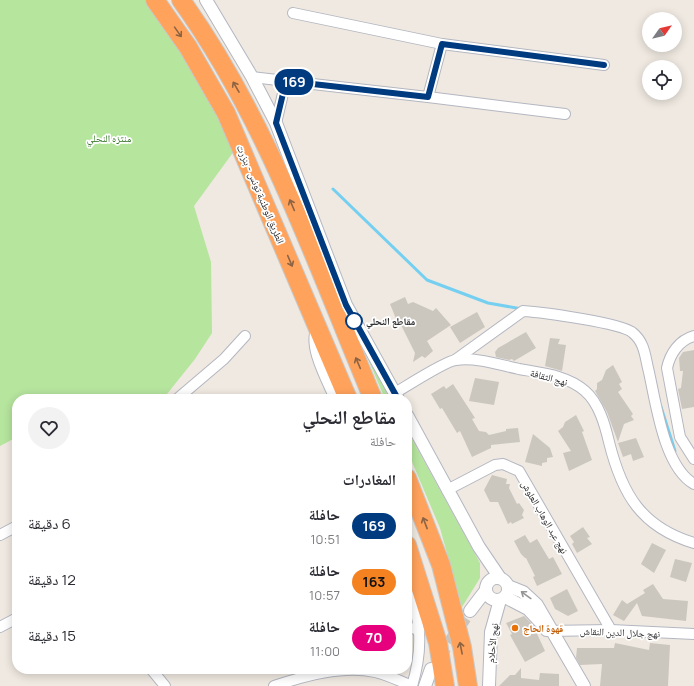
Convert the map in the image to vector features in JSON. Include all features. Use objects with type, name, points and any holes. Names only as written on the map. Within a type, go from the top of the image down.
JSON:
[{"type":"highway","name":"الطريق الوطنية تونس - بنزرت","points":[[155,0],[188,47],[226,113],[346,394]]},
{"type":"highway","points":[[181,0],[206,35],[244,101],[272,159],[371,394]]},
{"type":"highway","points":[[412,491],[443,572],[462,647],[468,686]]},
{"type":"highway","points":[[412,561],[438,644],[445,686]]},
{"type":"street","points":[[206,0],[252,77],[276,123],[346,305],[396,394]]},
{"type":"street","points":[[293,13],[442,44],[604,65]]},
{"type":"street","points":[[428,97],[442,44]]},
{"type":"street","points":[[252,77],[565,114]]},
{"type":"street","points":[[276,123],[286,81]]},
{"type":"street","points":[[400,394],[455,360],[523,311],[601,323],[630,330],[643,346],[668,450],[681,474],[694,484]]},
{"type":"street","points":[[318,327],[314,333],[314,341],[319,359],[333,394]]},
{"type":"street","points":[[183,394],[224,359],[245,336]]},
{"type":"street","points":[[694,336],[682,342],[675,349],[669,359],[667,368],[680,437],[694,459]]},
{"type":"street","name":"نهج الثقافة","points":[[455,360],[483,362],[557,377],[572,383],[585,391],[596,405],[602,419],[615,467],[633,502],[644,516],[655,526],[694,543]]},
{"type":"street","points":[[412,425],[503,590]]},
{"type":"street","name":"نهج عبد الوهاب العلوش","points":[[447,490],[495,465],[503,464],[519,472],[611,630]]},
{"type":"street","points":[[0,535],[12,529]]},
{"type":"street","points":[[479,547],[490,598],[503,590]]},
{"type":"street","points":[[470,611],[491,580],[520,604],[534,613],[549,630],[584,686]]},
{"type":"street","name":"نهج الأحلام","points":[[489,686],[491,632],[503,590]]},
{"type":"street","points":[[379,674],[412,686],[420,654],[419,630],[412,599]]},
{"type":"street","points":[[0,627],[12,621]]},
{"type":"street","points":[[412,628],[419,630]]},
{"type":"street","points":[[549,630],[576,686]]},
{"type":"street","name":"نهج جلال الدين النقاش","points":[[549,630],[611,630],[694,634]]},
{"type":"street","points":[[425,686],[431,669]]},
{"type":"street","points":[[154,674],[165,686]]},
{"type":"street","points":[[274,686],[310,674]]},
{"type":"green space","name":"منتزه النحلي","points":[[0,0],[147,0],[184,49],[237,147],[194,206],[211,262],[212,333],[195,359],[167,394],[12,394],[12,440],[0,446]]},
{"type":"green space","points":[[365,352],[387,394],[383,394]]},
{"type":"green space","points":[[412,439],[480,563],[480,578],[462,607],[440,528],[412,462]]},
{"type":"building","points":[[405,297],[408,304],[413,302],[433,311],[436,308],[451,325],[427,341],[433,351],[425,358],[422,356],[413,362],[415,353],[401,325],[399,326],[390,304]]},
{"type":"building","points":[[477,312],[485,327],[460,343],[450,327]]},
{"type":"building","points":[[526,332],[536,348],[514,361],[512,359],[509,360],[496,357],[495,352],[498,348]]},
{"type":"building","points":[[550,338],[560,339],[558,344],[566,345],[562,371],[545,366]]},
{"type":"building","points":[[694,350],[694,407],[682,409],[678,389],[681,388],[683,371],[680,371],[679,358],[683,352]]},
{"type":"building","points":[[613,365],[622,382],[619,384],[622,389],[618,392],[633,414],[631,416],[634,420],[624,424],[618,442],[607,412],[595,391],[597,389],[597,383],[602,380],[606,370]]},
{"type":"building","points":[[475,378],[499,382],[494,405],[469,401]]},
{"type":"building","points":[[453,384],[475,418],[472,419],[479,431],[486,432],[489,435],[506,431],[506,429],[518,428],[520,442],[491,445],[491,448],[472,457],[460,431],[457,433],[442,408],[440,409],[431,394],[444,386],[446,389]]},
{"type":"building","points":[[576,415],[584,431],[582,432],[592,460],[569,471],[563,453],[571,451],[558,431],[563,427],[565,422]]},
{"type":"building","points":[[533,434],[550,448],[553,457],[547,458],[547,462],[542,463],[542,466],[525,462]]},
{"type":"building","points":[[636,438],[644,457],[633,461],[631,454],[623,457],[618,443]]},
{"type":"building","points":[[492,475],[507,479],[506,484],[510,484],[509,488],[517,504],[519,503],[524,510],[522,515],[524,518],[512,524],[511,522],[508,524],[498,502],[490,502],[484,490]]},
{"type":"building","points":[[583,527],[590,537],[587,538],[592,544],[577,553],[572,544],[574,542],[570,536]]},
{"type":"building","points":[[525,535],[530,543],[537,539],[549,559],[553,557],[562,574],[537,586],[533,577],[535,576],[526,558],[521,554],[514,541]]},
{"type":"building","points":[[652,543],[666,550],[654,573],[641,564]]},
{"type":"building","points":[[675,559],[692,563],[686,582],[670,577]]},
{"type":"building","points":[[653,584],[663,599],[688,601],[686,621],[642,616],[637,603],[624,621],[613,615],[622,600],[627,604],[645,593],[643,590]]},
{"type":"building","points":[[567,589],[578,611],[568,616],[555,609],[550,598]]},
{"type":"building","points":[[524,616],[533,625],[545,651],[525,662],[510,635],[512,634],[506,623]]},
{"type":"building","points":[[615,643],[649,650],[650,643],[670,645],[668,686],[600,686],[602,664],[580,665],[576,658],[577,648],[614,648]]},
{"type":"building","points":[[521,668],[521,678],[539,680],[540,673],[559,674],[559,686],[499,686],[510,675],[515,675]]},
{"type":"waterway","points":[[333,189],[427,280],[488,303],[522,309]]},
{"type":"waterway","points":[[661,407],[675,451]]},
{"type":"tunnel","points":[[439,658],[470,611]]},
{"type":"bus line","name":"169","points":[[395,394],[346,305],[315,221],[276,123],[286,81],[428,97],[442,44],[604,65]]},
{"type":"place","name":"مقاطع النحلي","points":[[354,321]]},
{"type":"place","name":"قهوة الحاج","points":[[515,628]]}]
